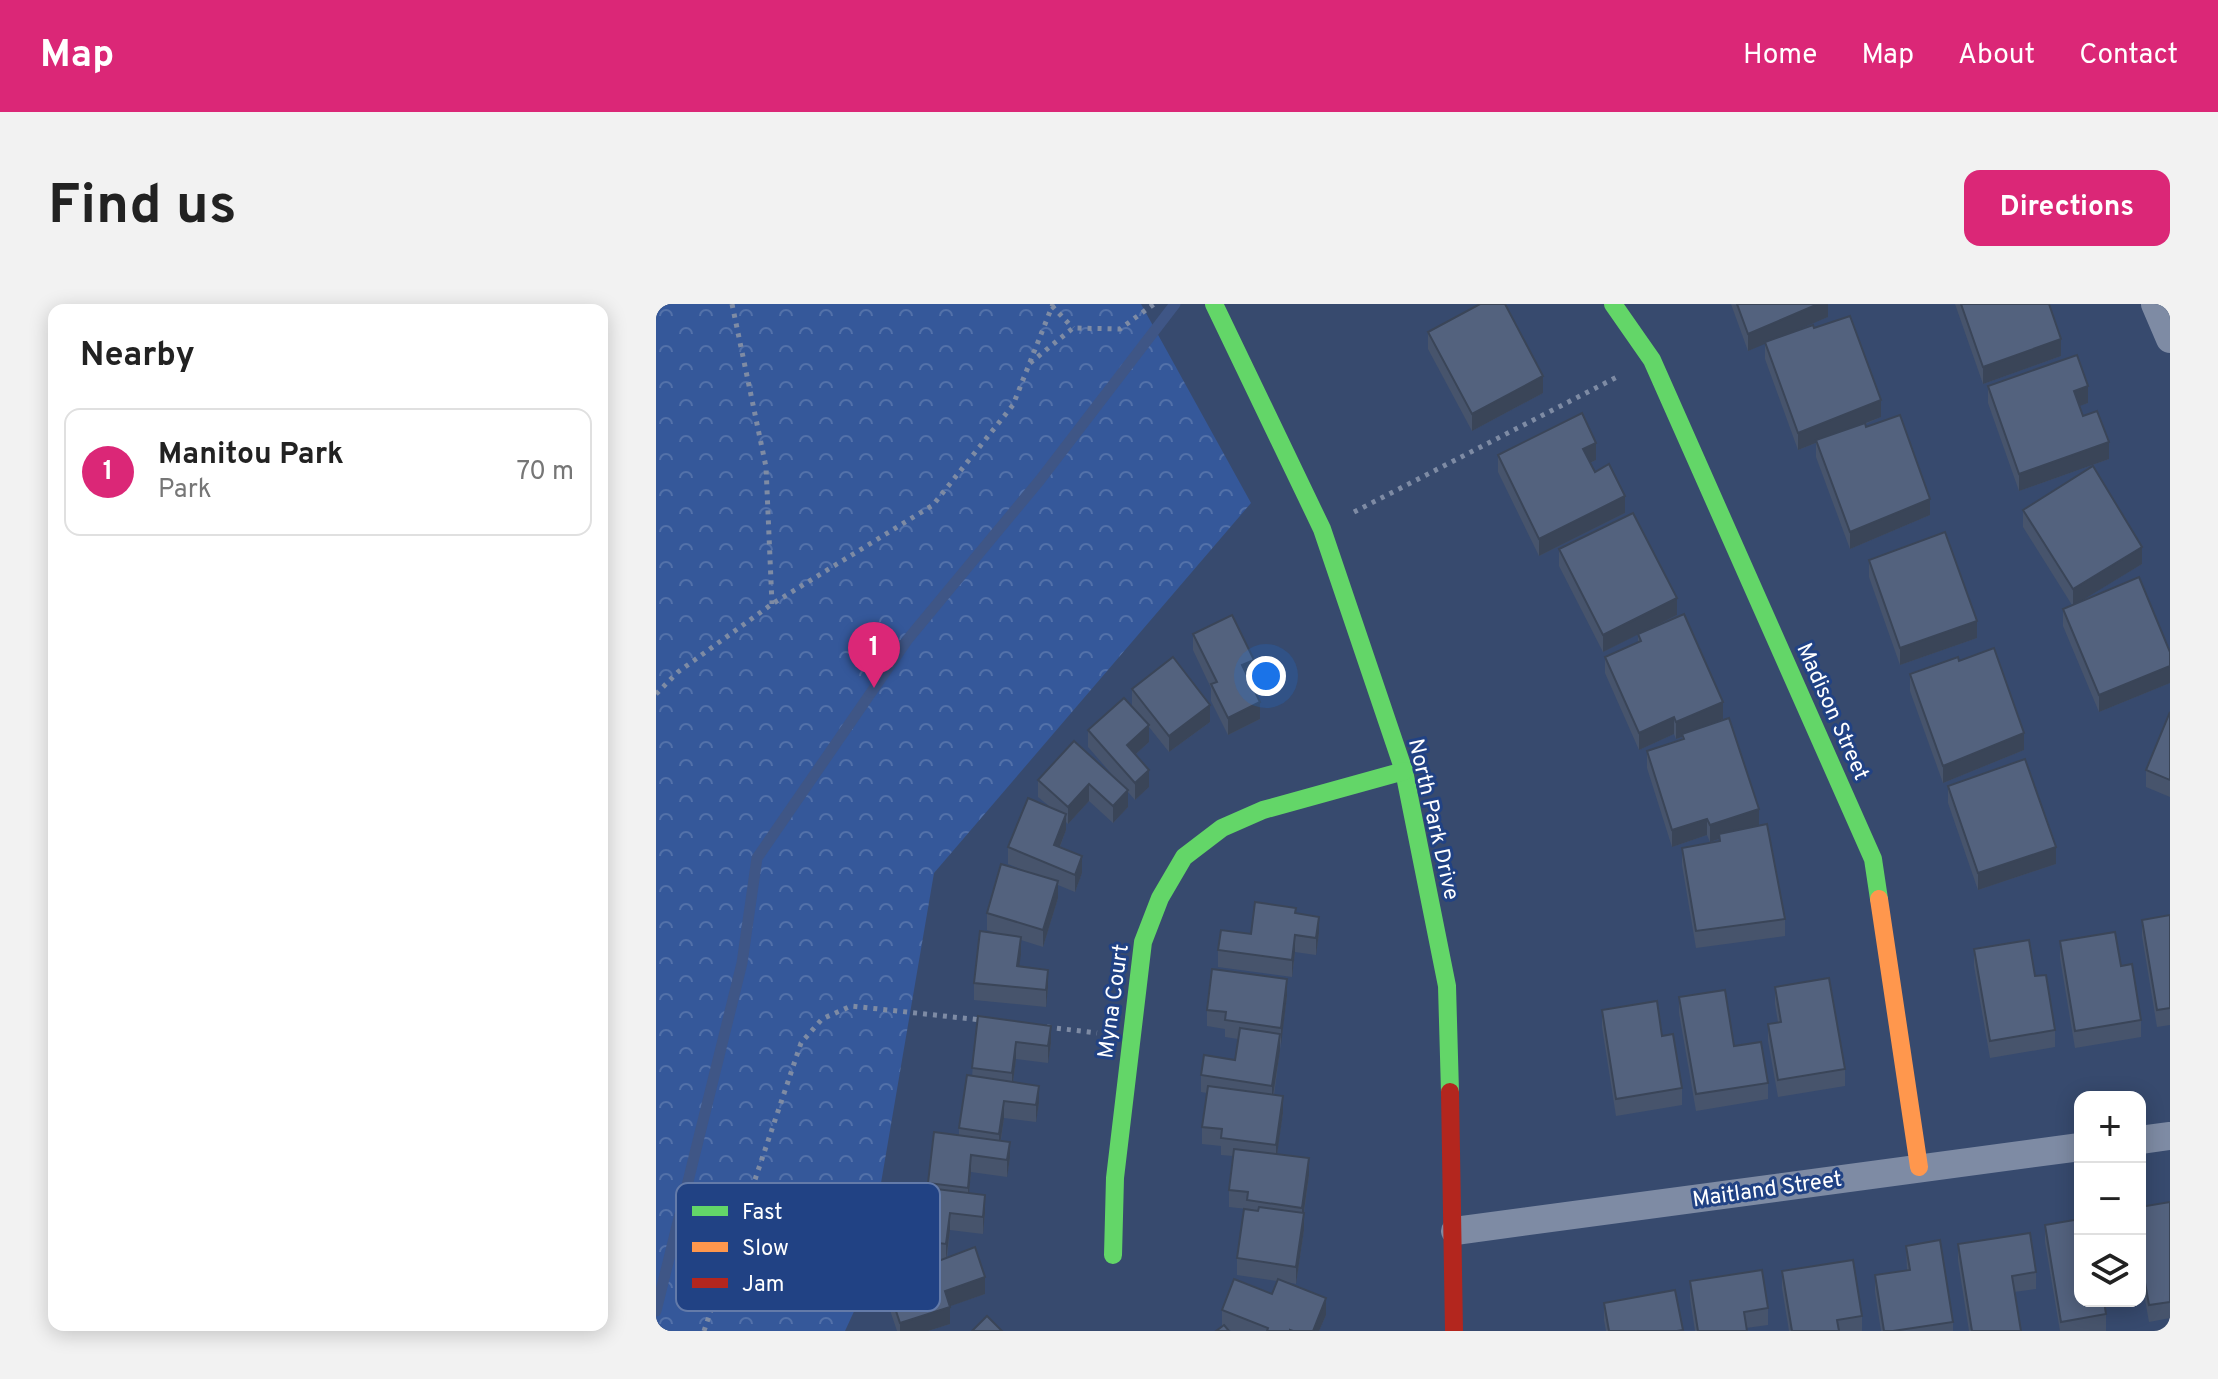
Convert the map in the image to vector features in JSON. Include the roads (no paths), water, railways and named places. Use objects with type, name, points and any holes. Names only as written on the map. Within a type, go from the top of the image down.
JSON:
[{"type":"street","name":"North Park Drive","points":[[1214,304],[1322,529],[1404,771],[1447,986],[1455,1231],[1454,1331]]},
{"type":"street","name":"Madison Street","points":[[1613,304],[1652,360],[1873,859],[1919,1167]]},
{"type":"street","points":[[2155,304],[2170,339]]},
{"type":"street","name":"Myna Court","points":[[1113,1255],[1115,1178],[1143,942],[1160,898],[1184,857],[1222,828],[1263,810],[1404,771]]},
{"type":"street","points":[[2146,1139],[2170,1136]]},
{"type":"street","name":"Maitland Street","points":[[1455,1231],[2074,1148]]},
{"type":"waterway","points":[[688,1183],[742,963],[757,858],[908,639],[1040,480],[1175,304]]},
{"type":"waterway","points":[[656,1311],[676,1230]]},
{"type":"place","name":"Manitou Park","points":[[874,688]]}]
